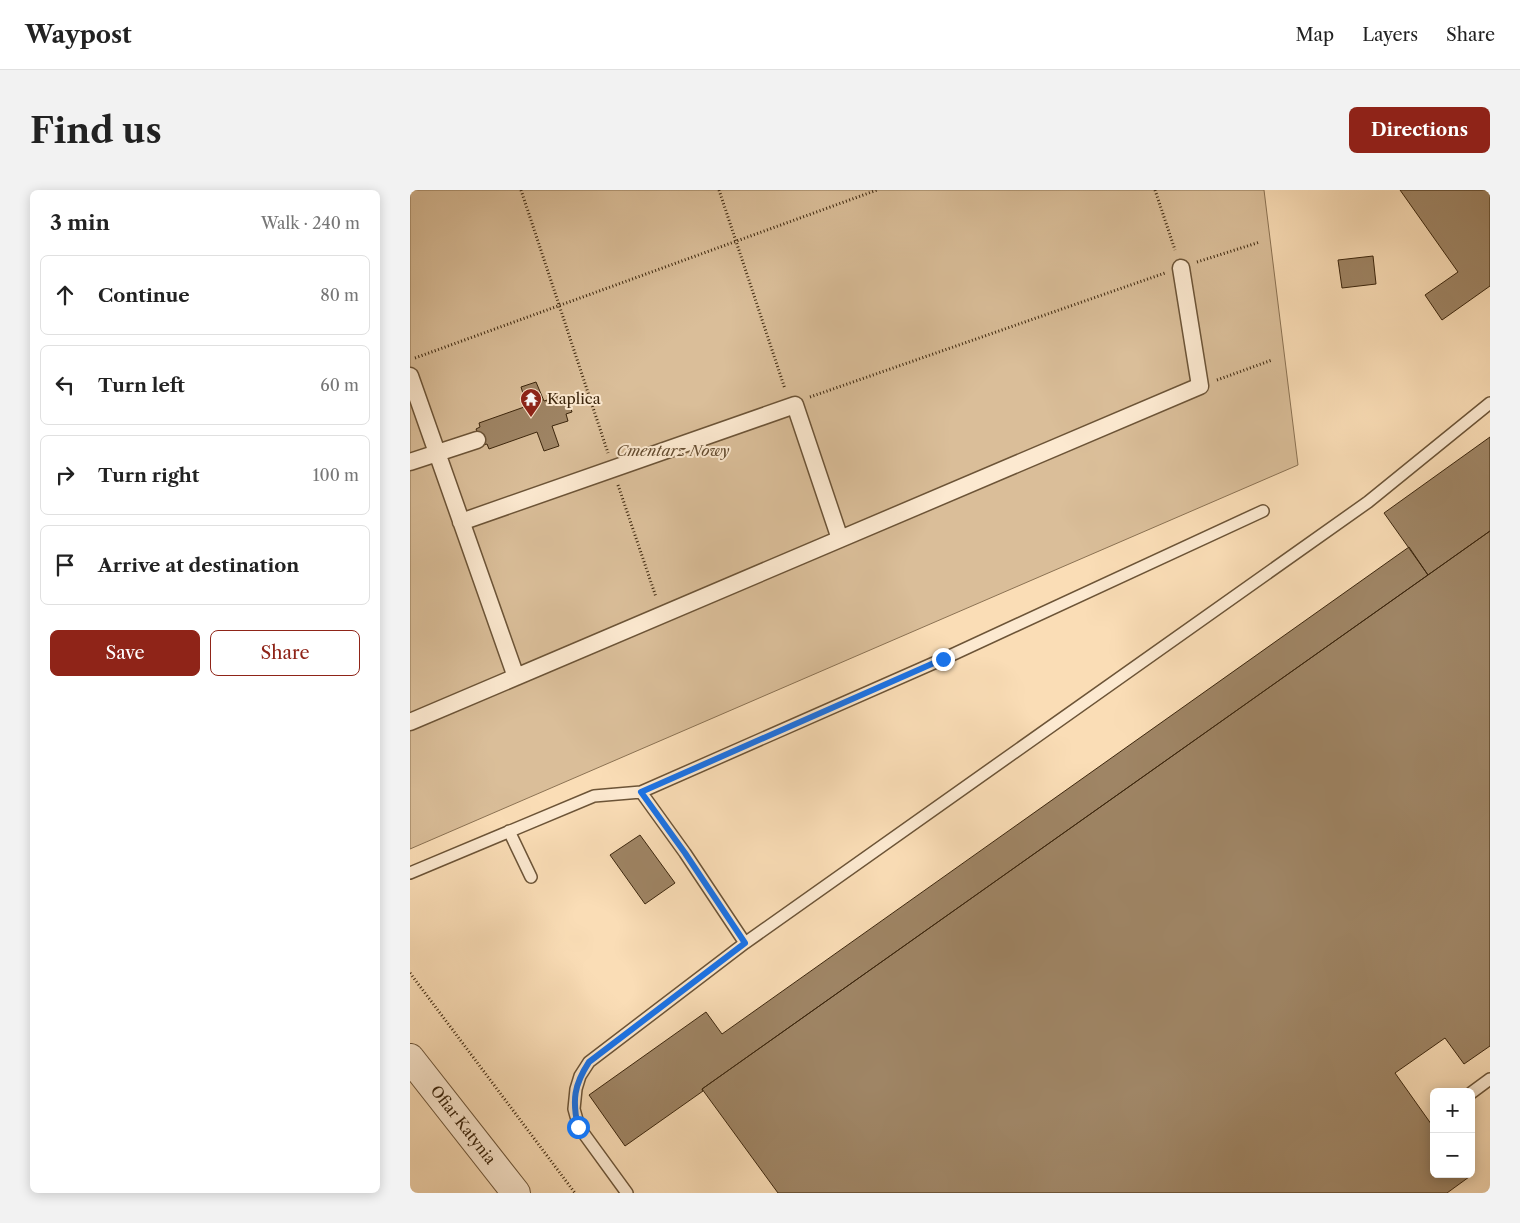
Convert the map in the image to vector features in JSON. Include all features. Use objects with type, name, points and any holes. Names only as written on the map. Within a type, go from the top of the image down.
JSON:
[{"type":"street","points":[[410,722],[1200,386],[1181,268]]},
{"type":"street","points":[[410,376],[516,677]]},
{"type":"street","points":[[461,522],[795,405],[840,539]]},
{"type":"street","points":[[410,462],[477,440]]},
{"type":"street","name":"Ofiar Katynia","points":[[410,1058],[516,1193]]},
{"type":"lane","points":[[627,1193],[578,1127],[574,1109],[576,1089],[580,1076],[589,1062],[745,943],[1368,502],[1490,403]]},
{"type":"lane","points":[[410,873],[594,796],[641,792],[943,659],[1263,511]]},
{"type":"lane","points":[[641,792],[685,853],[745,943]]},
{"type":"lane","points":[[509,831],[531,877]]},
{"type":"lane","points":[[1475,1089],[1490,1079]]},
{"type":"path","points":[[521,190],[662,615]]},
{"type":"path","points":[[719,190],[788,398],[795,405],[814,395],[1260,242]]},
{"type":"path","points":[[410,360],[876,190]]},
{"type":"path","points":[[1155,190],[1181,268]]},
{"type":"path","points":[[1200,386],[1272,360]]},
{"type":"path","points":[[410,973],[575,1193]]},
{"type":"green space","name":"Cmentarz Nowy","points":[[410,190],[1264,190],[1298,465],[410,849]]},
{"type":"building","points":[[1400,190],[1490,190],[1490,286],[1442,320],[1425,295],[1458,272]]},
{"type":"building","points":[[1373,256],[1376,284],[1342,288],[1338,260]]},
{"type":"building","name":"Kaplica","points":[[536,382],[544,401],[560,396],[562,403],[568,400],[572,412],[566,414],[568,421],[552,426],[559,446],[544,451],[537,432],[489,449],[487,444],[483,445],[476,429],[480,427],[479,423],[527,406],[521,387]]},
{"type":"building","points":[[1490,437],[1490,531],[1428,575],[1384,513]]},
{"type":"building","points":[[1490,531],[1490,1046],[1464,1064],[1445,1038],[1395,1073],[1430,1122],[1430,1178],[1468,1178],[1447,1193],[778,1193],[702,1089]]},
{"type":"building","points":[[1409,547],[1428,575],[702,1089],[703,1091],[625,1146],[589,1095],[706,1012],[722,1034]]},
{"type":"building","points":[[640,835],[675,883],[645,904],[610,855]]},
{"type":"place","name":"Kaplica","points":[[531,418]]},
{"type":"route","points":[[578,1127],[574,1109],[576,1089],[580,1076],[589,1062],[745,943],[685,853],[641,792],[943,659]]}]
